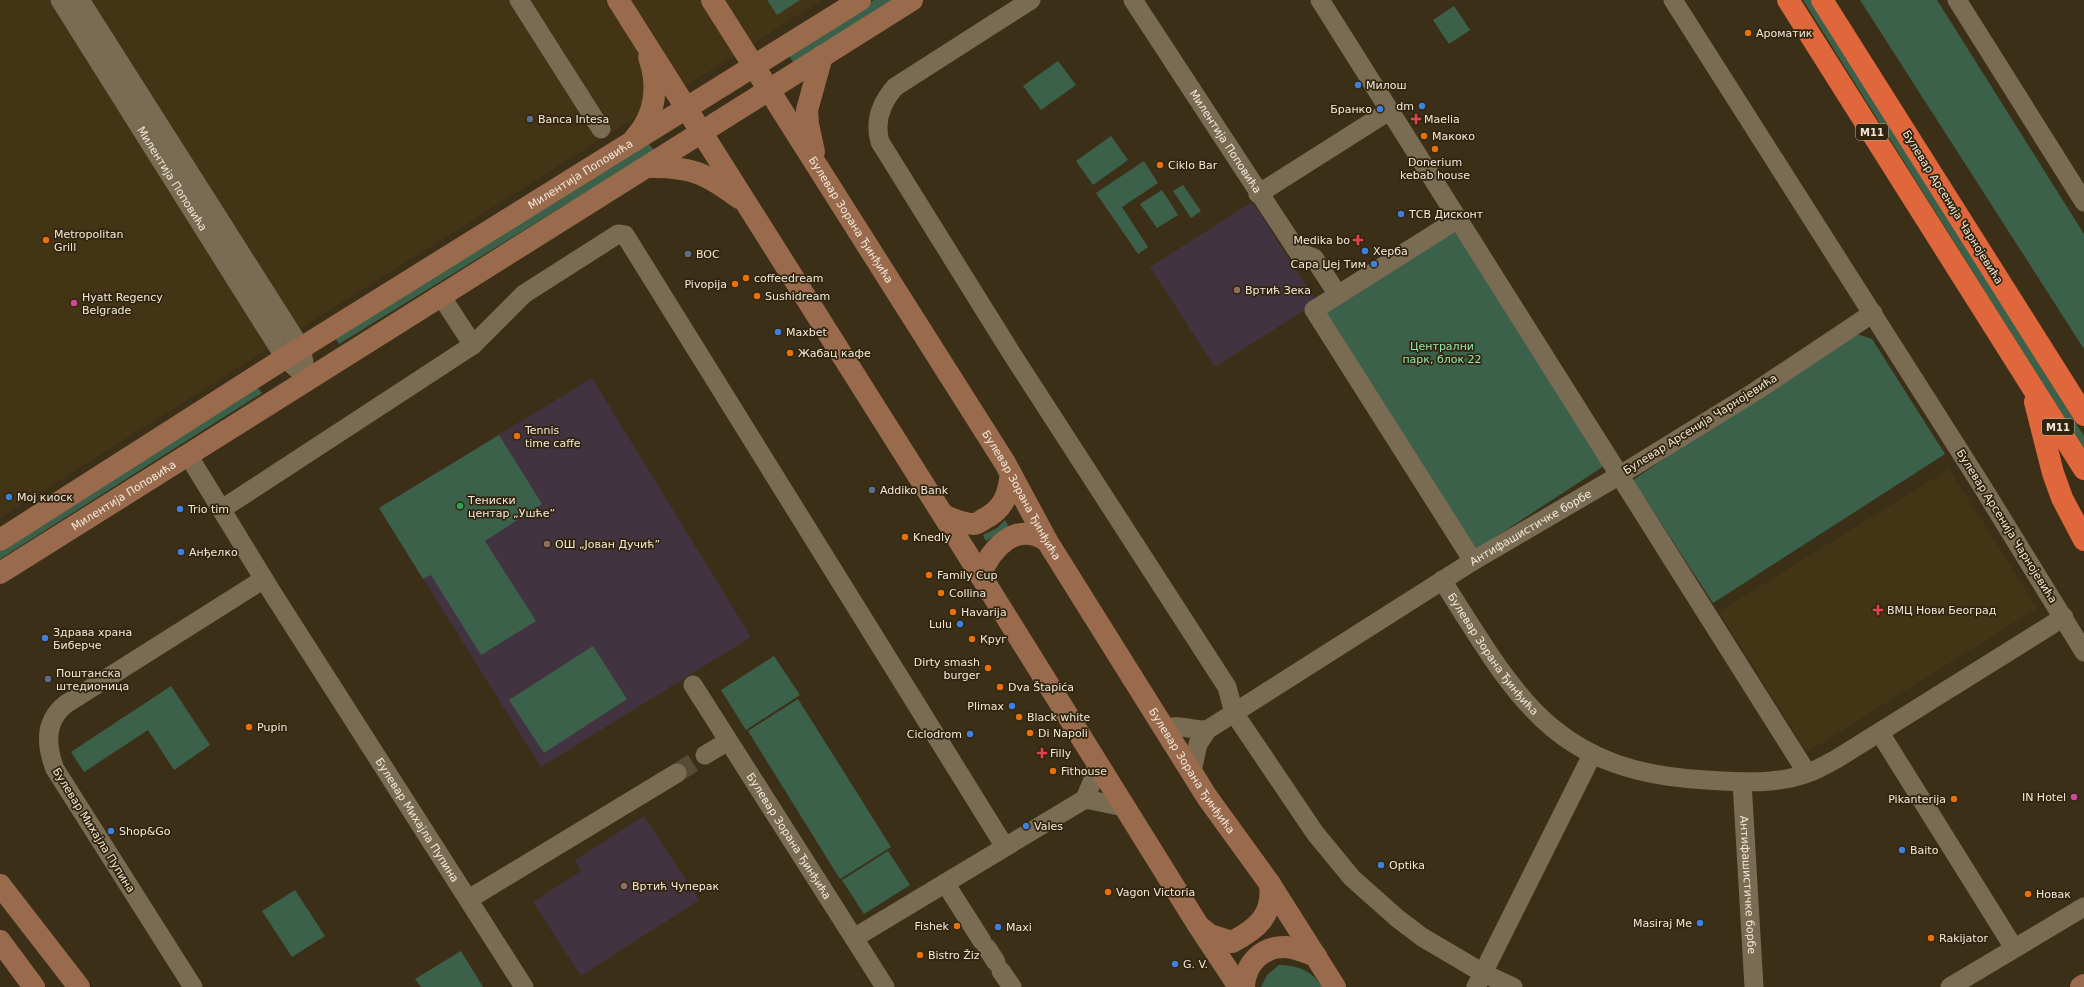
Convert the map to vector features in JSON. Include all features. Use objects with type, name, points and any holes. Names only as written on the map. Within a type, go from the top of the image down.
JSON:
[{"type":"highway","name":"M11","points":[[1788,0],[2084,469]]},
{"type":"highway","name":"Булевар Арсенија Чарнојевића","points":[[1822,0],[2084,415]]},
{"type":"highway","points":[[2057,371],[2084,394]]},
{"type":"highway","points":[[2031,385],[2053,473],[2062,498],[2084,540]]},
{"type":"street","name":"Милентија Поповића","points":[[60,0],[293,353]]},
{"type":"street","name":"Милентија Поповића","points":[[80,0],[308,379]]},
{"type":"street","points":[[519,0],[601,128]]},
{"type":"street","points":[[618,0],[943,515],[1198,925],[1239,987]]},
{"type":"street","name":"Булевар Зорана Ђинђића","points":[[712,0],[1011,474],[1047,541],[1192,770],[1207,797],[1270,884],[1336,987]]},
{"type":"street","name":"Милентија Поповића","points":[[0,540],[293,353],[860,0]]},
{"type":"street","name":"Милентија Поповића","points":[[0,573],[912,0]]},
{"type":"street","points":[[1031,0],[897,86],[884,101],[878,119],[877,132],[880,142],[1010,351],[1225,683],[1231,697],[1234,713],[1315,833],[1352,878],[1392,914],[1480,980],[1513,987]]},
{"type":"street","name":"Милентија Поповића","points":[[1133,0],[1258,194],[1389,111]]},
{"type":"street","points":[[1320,0],[1458,219],[1314,310],[1473,560]]},
{"type":"street","name":"Булевар Арсенија Чарнојевића","points":[[1673,0],[1873,313],[2064,617],[2084,652]]},
{"type":"street","points":[[1957,0],[2084,202]]},
{"type":"street","points":[[630,144],[647,121],[655,93],[652,64],[640,35]]},
{"type":"street","points":[[818,167],[807,115],[808,102],[822,56]]},
{"type":"street","points":[[649,166],[670,166],[702,173],[748,205]]},
{"type":"street","points":[[1258,194],[1298,252],[1314,258],[1338,295]]},
{"type":"street","name":"Булевар Арсенија Чарнојевића","points":[[1458,219],[1620,475],[1756,391],[1873,313]]},
{"type":"street","points":[[222,509],[473,345],[528,291],[618,234],[622,234],[628,237],[1005,847]]},
{"type":"street","points":[[441,296],[473,345]]},
{"type":"street","name":"Булевар Михајла Пупина","points":[[188,455],[264,579],[524,987]]},
{"type":"street","points":[[943,515],[963,523],[974,524],[991,516],[1004,502],[1008,494],[1011,474]]},
{"type":"street","points":[[1620,475],[1807,773]]},
{"type":"street","name":"Антифашистичке борбе","points":[[1442,580],[1473,560],[1620,475]]},
{"type":"street","points":[[980,575],[992,552],[1002,542],[1016,535],[1039,535],[1047,541]]},
{"type":"street","name":"Булевар Михајла Пупина","points":[[192,987],[55,769],[49,754],[47,738],[54,717],[66,704],[264,579]]},
{"type":"street","name":"Булевар Зорана Ђинђића","points":[[1207,730],[1442,580],[1504,676],[1528,707],[1569,742],[1592,755]]},
{"type":"street","points":[[1480,980],[1592,755],[1631,770],[1664,776],[1742,782],[1774,780],[1807,773],[1838,758],[1880,733],[2064,617]]},
{"type":"street","name":"Булевар Зорана Ђинђића","points":[[693,685],[885,987]]},
{"type":"street","points":[[1164,728],[1175,725],[1193,730],[1207,730]]},
{"type":"street","points":[[1192,770],[1198,744],[1207,730]]},
{"type":"street","points":[[1880,733],[2014,948]]},
{"type":"street","points":[[705,755],[728,741]]},
{"type":"street","points":[[1085,800],[1094,777],[1097,763]]},
{"type":"street","points":[[468,899],[677,773]]},
{"type":"street","name":"Антифашистичке борбе","points":[[1742,782],[1754,987]]},
{"type":"street","points":[[854,938],[1085,800],[1098,801],[1124,807]]},
{"type":"street","points":[[945,883],[1012,987]]},
{"type":"street","points":[[1198,925],[1210,934],[1232,942],[1249,934],[1260,923],[1271,904],[1270,884]]},
{"type":"street","points":[[0,885],[79,987]]},
{"type":"street","points":[[1950,987],[2084,907]]},
{"type":"street","points":[[0,941],[34,987]]},
{"type":"street","points":[[1244,987],[1249,966],[1260,953],[1273,948],[1286,947],[1316,956]]},
{"type":"shaded area","points":[[0,0],[61,0],[277,343],[0,518]]},
{"type":"shaded area","points":[[71,0],[822,0],[285,338]]},
{"type":"shaded area","name":"Вртић Зека","points":[[1252,202],[1317,302],[1215,367],[1150,267]]},
{"type":"shaded area","name":"ОШ „Јован Дучић”","points":[[592,378],[751,637],[541,767],[379,508]]},
{"type":"shaded area","name":"ВМЦ Нови Београд","points":[[1949,469],[2037,608],[1807,752],[1719,612]]},
{"type":"shaded area","name":"Вртић Чуперак","points":[[644,816],[699,900],[581,976],[533,902],[581,871],[575,860]]},
{"type":"green space","points":[[767,0],[800,0],[777,15]]},
{"type":"green space","points":[[874,0],[892,0],[794,63],[788,55]]},
{"type":"green space","points":[[1803,0],[1812,0],[2084,436],[2084,450]]},
{"type":"green space","points":[[1860,0],[1937,0],[2084,234],[2084,349]]},
{"type":"green space","points":[[1454,6],[1470,30],[1449,44],[1433,20]]},
{"type":"green space","points":[[1058,61],[1076,85],[1041,110],[1023,86]]},
{"type":"green space","points":[[1111,136],[1128,160],[1093,185],[1076,161]]},
{"type":"green space","points":[[647,142],[654,150],[339,344],[333,334]]},
{"type":"green space","points":[[1144,161],[1158,183],[1122,207],[1148,247],[1138,254],[1096,193]]},
{"type":"green space","points":[[1183,185],[1201,211],[1191,218],[1173,191]]},
{"type":"green space","points":[[1162,190],[1178,215],[1157,228],[1140,204]]},
{"type":"green space","name":"Централни парк, блок 22","points":[[1455,225],[1604,466],[1477,549],[1473,548],[1325,315],[1326,308]]},
{"type":"green space","points":[[1857,334],[1872,339],[1945,454],[1713,603],[1633,480],[1838,341]]},
{"type":"green space","points":[[254,384],[262,393],[0,559],[0,550]]},
{"type":"green space","name":"Тениски центар „Ушће”","points":[[499,435],[542,504],[485,541],[536,621],[481,655],[431,575],[423,579],[379,508]]},
{"type":"green space","points":[[1005,520],[1009,527],[986,541],[983,535],[997,528]]},
{"type":"green space","points":[[593,646],[627,699],[544,753],[509,700]]},
{"type":"green space","points":[[774,656],[800,695],[746,730],[721,690]]},
{"type":"green space","points":[[171,686],[210,745],[174,770],[148,730],[84,772],[71,752]]},
{"type":"green space","points":[[798,699],[891,847],[840,879],[748,731]]},
{"type":"green space","points":[[888,851],[910,885],[864,914],[842,880]]},
{"type":"green space","points":[[295,890],[325,936],[292,957],[262,911]]},
{"type":"green space","points":[[461,951],[483,987],[421,987],[415,979]]},
{"type":"green space","points":[[1279,965],[1292,966],[1304,970],[1314,977],[1322,987],[1261,987],[1267,975]]},
{"type":"tunnel","points":[[677,773],[705,755]]},
{"type":"place","name":"Ароматик","points":[[1748,33]]},
{"type":"place","name":"Милош","points":[[1358,85]]},
{"type":"place","name":"dm","points":[[1422,106]]},
{"type":"place","name":"Бранко","points":[[1380,109]]},
{"type":"place","name":"Banca Intesa","points":[[530,119]]},
{"type":"place","name":"Maelia","points":[[1416,119]]},
{"type":"place","name":"Макоко","points":[[1424,136]]},
{"type":"place","name":"Donerium kebab house","points":[[1435,149]]},
{"type":"place","name":"Ciklo Bar","points":[[1160,165]]},
{"type":"place","name":"ТСВ Дисконт","points":[[1401,214]]},
{"type":"place","name":"Metropolitan Grill","points":[[46,240]]},
{"type":"place","name":"Medika bo","points":[[1358,240]]},
{"type":"place","name":"Херба","points":[[1365,251]]},
{"type":"place","name":"BOC","points":[[688,254]]},
{"type":"place","name":"Сара Џеј Тим","points":[[1374,264]]},
{"type":"place","name":"coffeedream","points":[[746,278]]},
{"type":"place","name":"Pivopija","points":[[735,284]]},
{"type":"place","name":"Вртић Зека","points":[[1237,290]]},
{"type":"place","name":"Sushidream","points":[[757,296]]},
{"type":"place","name":"Hyatt Regency Belgrade","points":[[74,303]]},
{"type":"place","name":"Maxbet","points":[[778,332]]},
{"type":"place","name":"Жабац кафе","points":[[790,353]]},
{"type":"place","name":"Tennis time caffe","points":[[517,436]]},
{"type":"place","name":"Addiko Bank","points":[[872,490]]},
{"type":"place","name":"Мој киоск","points":[[9,497]]},
{"type":"place","name":"Тениски центар „Ушће”","points":[[460,506]]},
{"type":"place","name":"Trio tim","points":[[180,509]]},
{"type":"place","name":"Knedly","points":[[905,537]]},
{"type":"place","name":"ОШ „Јован Дучић”","points":[[547,544]]},
{"type":"place","name":"Анђелко","points":[[181,552]]},
{"type":"place","name":"Family Cup","points":[[929,575]]},
{"type":"place","name":"Collina","points":[[941,593]]},
{"type":"place","name":"ВМЦ Нови Београд","points":[[1878,610]]},
{"type":"place","name":"Havarija","points":[[953,612]]},
{"type":"place","name":"Lulu","points":[[960,624]]},
{"type":"place","name":"Здрава храна Биберче","points":[[45,638]]},
{"type":"place","name":"Круг","points":[[972,639]]},
{"type":"place","name":"Dirty smash burger","points":[[988,668]]},
{"type":"place","name":"Поштанска штедионица","points":[[48,679]]},
{"type":"place","name":"Dva Štapića","points":[[1000,687]]},
{"type":"place","name":"Plimax","points":[[1012,706]]},
{"type":"place","name":"Black white","points":[[1019,717]]},
{"type":"place","name":"Pupin","points":[[249,727]]},
{"type":"place","name":"Di Napoli","points":[[1030,733]]},
{"type":"place","name":"Ciclodrom","points":[[970,734]]},
{"type":"place","name":"Filly","points":[[1042,753]]},
{"type":"place","name":"Fithouse","points":[[1053,771]]},
{"type":"place","name":"IN Hotel","points":[[2074,797]]},
{"type":"place","name":"Pikanterija","points":[[1954,799]]},
{"type":"place","name":"Vales","points":[[1026,826]]},
{"type":"place","name":"Shop&Go","points":[[111,831]]},
{"type":"place","name":"Baito","points":[[1902,850]]},
{"type":"place","name":"Optika","points":[[1381,865]]},
{"type":"place","name":"Вртић Чуперак","points":[[624,886]]},
{"type":"place","name":"Vagon Victoria","points":[[1108,892]]},
{"type":"place","name":"Новак","points":[[2028,894]]},
{"type":"place","name":"Masiraj Me","points":[[1700,923]]},
{"type":"place","name":"Fishek","points":[[957,926]]},
{"type":"place","name":"Maxi","points":[[998,927]]},
{"type":"place","name":"Rakijator","points":[[1931,938]]},
{"type":"place","name":"Bistro Žiz","points":[[920,955]]},
{"type":"place","name":"G. V.","points":[[1175,964]]}]
